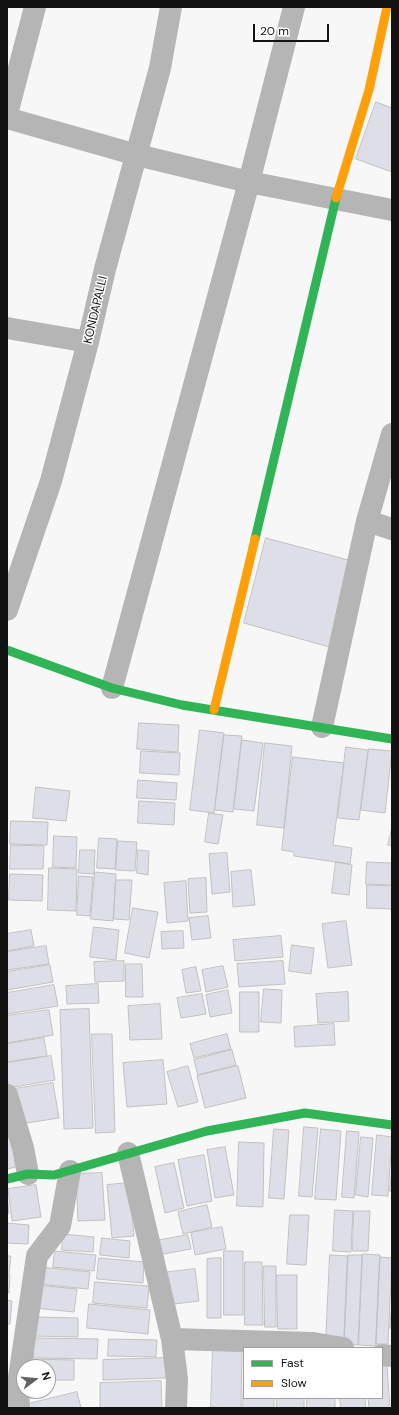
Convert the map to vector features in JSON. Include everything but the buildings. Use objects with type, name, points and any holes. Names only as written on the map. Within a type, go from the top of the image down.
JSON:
[{"type":"main road","points":[[214,710],[336,200],[369,90],[387,7]]},
{"type":"main road","points":[[7,650],[112,688],[214,710],[392,739]]},
{"type":"main road","points":[[17,1176],[54,1175],[207,1131],[306,1113],[392,1125]]},
{"type":"street","points":[[7,114],[35,7]]},
{"type":"street","name":"KONDAPALLI","points":[[7,610],[51,481],[88,342],[105,269],[160,68],[171,7]]},
{"type":"street","points":[[112,688],[249,182],[294,7]]},
{"type":"street","points":[[7,118],[136,155],[249,182],[392,210]]},
{"type":"street","points":[[7,328],[88,342]]},
{"type":"street","points":[[322,727],[367,521],[392,434]]},
{"type":"street","points":[[367,521],[392,529]]},
{"type":"street","points":[[7,1095],[23,1148],[17,1176]]},
{"type":"street","points":[[128,1153],[172,1339],[177,1379],[176,1408]]},
{"type":"street","points":[[19,1408],[18,1384],[37,1256],[60,1226],[70,1171]]},
{"type":"street","points":[[172,1339],[313,1343],[337,1347]]},
{"type":"traffic: fast","points":[[255,539],[336,198]]},
{"type":"traffic: fast","points":[[7,650],[112,688],[182,705],[392,739]]},
{"type":"traffic: fast","points":[[7,1179],[28,1174],[54,1175],[207,1131],[305,1113],[392,1125]]},
{"type":"traffic: slow","points":[[336,198],[369,90],[387,7]]},
{"type":"traffic: slow","points":[[214,710],[255,539]]}]
